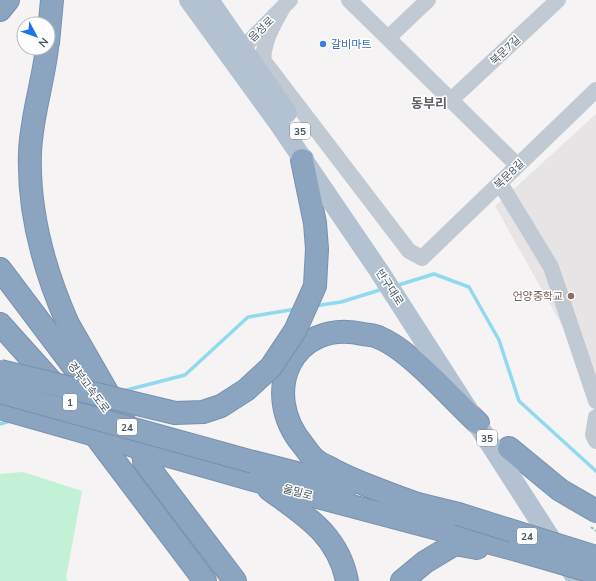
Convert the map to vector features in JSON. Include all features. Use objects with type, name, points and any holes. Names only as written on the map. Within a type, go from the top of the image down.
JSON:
[{"type":"highway","points":[[0,10],[8,0]]},
{"type":"highway","points":[[51,16],[52,0]]},
{"type":"highway","points":[[46,56],[30,152],[32,201],[42,251],[50,279],[68,324],[81,363],[153,472],[235,581]]},
{"type":"highway","points":[[0,371],[175,413],[203,412],[221,406],[246,390],[271,367],[295,331],[315,286],[317,249],[315,223],[302,160]]},
{"type":"highway","name":"경부고속도로","points":[[0,269],[81,363]]},
{"type":"highway","name":"1","points":[[0,324],[70,402],[205,581]]},
{"type":"highway","points":[[420,505],[350,478],[316,460],[298,440],[285,415],[282,392],[286,371],[294,358],[301,349],[320,336],[350,331],[380,337],[397,348],[415,363],[478,424]]},
{"type":"highway","name":"24","points":[[0,392],[254,475]]},
{"type":"highway","name":"울밀로","points":[[0,408],[254,475],[457,531]]},
{"type":"highway","points":[[508,448],[560,490],[596,511]]},
{"type":"highway","points":[[254,475],[320,527],[334,547],[345,569],[347,581]]},
{"type":"highway","name":"울밀로","points":[[254,475],[420,505],[457,531]]},
{"type":"highway","points":[[402,581],[426,562],[457,531]]},
{"type":"highway","name":"24","points":[[457,531],[496,552],[517,550],[596,573]]},
{"type":"highway","name":"24","points":[[457,531],[596,557]]},
{"type":"main road","name":"반구대로","points":[[189,0],[271,88],[401,294],[478,424],[578,581]]},
{"type":"main road","name":"반구대로","points":[[209,0],[238,53],[302,160],[384,267]]},
{"type":"main road","name":"반구대로","points":[[401,294],[508,448],[595,581]]},
{"type":"street","points":[[349,0],[517,166]]},
{"type":"street","points":[[388,38],[428,0]]},
{"type":"street","name":"북문7길","points":[[451,100],[558,0]]},
{"type":"street","name":"읍성로","points":[[238,53],[286,4]]},
{"type":"street","points":[[271,88],[264,70],[263,60],[265,40],[286,4]]},
{"type":"street","name":"북문8길","points":[[263,60],[409,251],[422,258],[596,90]]},
{"type":"street","points":[[500,183],[551,267],[596,401]]},
{"type":"street","points":[[596,417],[593,435],[596,442]]},
{"type":"shaded area","name":"언양중학교","points":[[596,114],[596,386],[495,206]]},
{"type":"green space","points":[[23,472],[82,491],[66,578],[68,581],[0,581],[0,474]]},
{"type":"waterway","points":[[395,286],[434,274],[469,287],[499,340],[519,401],[596,471]]},
{"type":"waterway","points":[[314,306],[341,302],[383,289]]},
{"type":"waterway","points":[[123,391],[185,375],[248,317],[296,309]]},
{"type":"waterway","points":[[0,424],[13,420]]},
{"type":"place","name":"갈비마트","points":[[323,44]]},
{"type":"place","name":"언양중학교","points":[[571,296]]},
{"type":"district","name":"동부리","points":[[429,103]]}]
